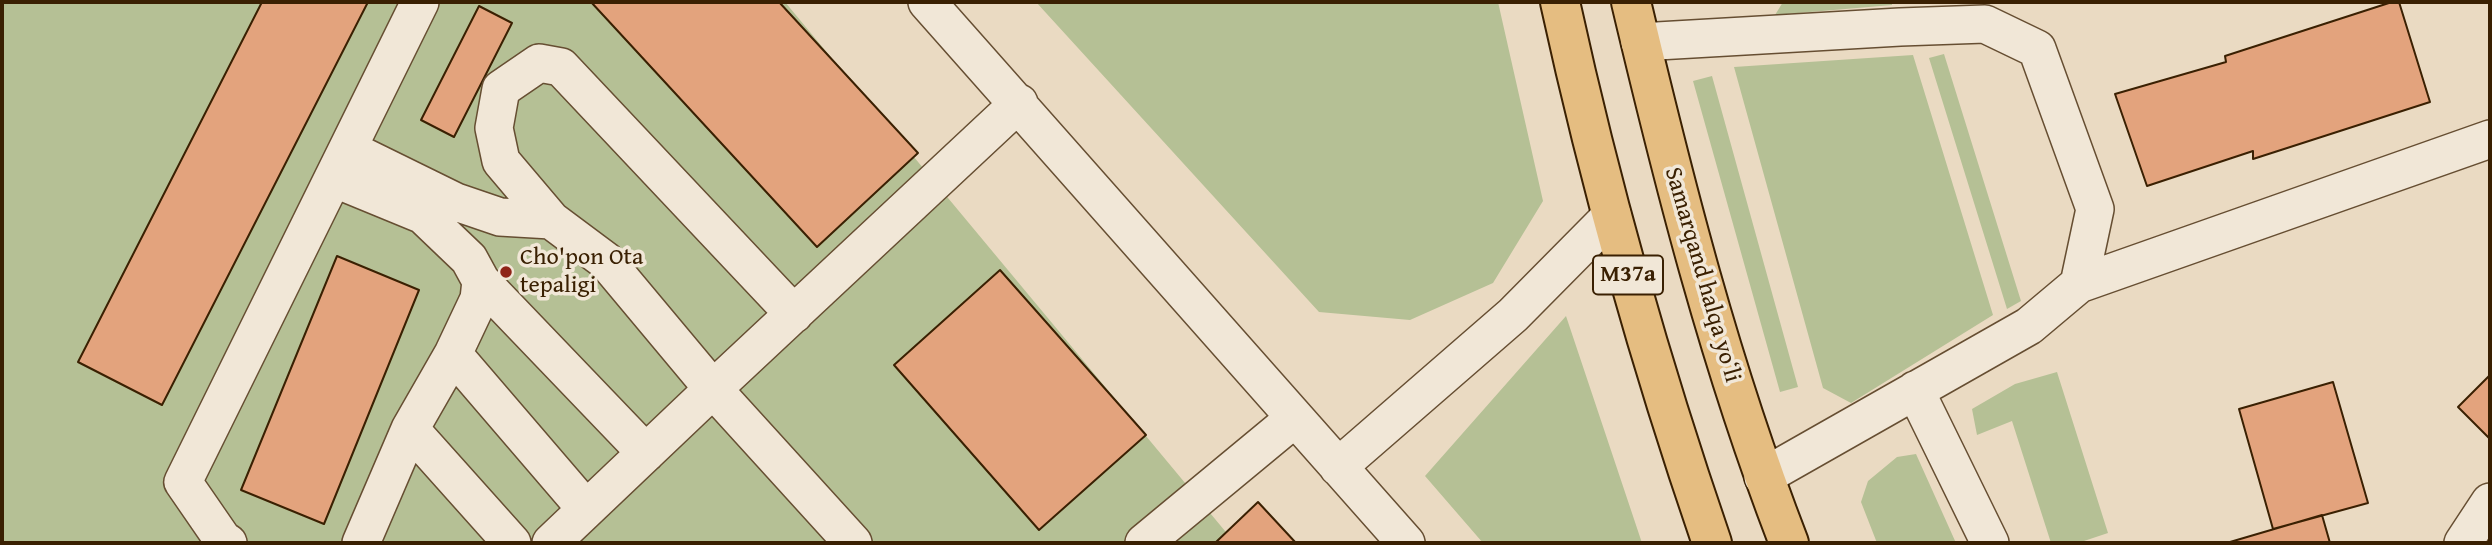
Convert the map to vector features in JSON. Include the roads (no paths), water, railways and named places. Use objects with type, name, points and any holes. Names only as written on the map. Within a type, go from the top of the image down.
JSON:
[{"type":"highway","name":"M37a","points":[[1560,2],[1612,215],[1659,382],[1712,543]]},
{"type":"highway","name":"Samarqand halqa yoʻli","points":[[1630,2],[1693,254],[1724,360],[1763,477],[1789,543]]},
{"type":"street","points":[[228,543],[223,540],[183,482],[420,2]]},
{"type":"street","points":[[927,2],[1406,543]]},
{"type":"street","points":[[1640,42],[1984,24],[2037,49],[2095,209],[2079,284]]},
{"type":"street","points":[[794,314],[561,67],[538,63],[501,89],[494,128],[501,161],[551,220],[606,261],[713,389],[853,543]]},
{"type":"street","points":[[551,543],[1019,103]]},
{"type":"street","points":[[1763,477],[2029,326],[2079,284],[2490,139]]},
{"type":"street","points":[[341,164],[500,217],[551,220]]},
{"type":"street","points":[[341,164],[423,215],[469,259],[481,281],[646,453]]},
{"type":"street","points":[[1338,467],[1513,315],[1612,215]]},
{"type":"street","points":[[361,543],[410,429],[453,354],[479,299],[481,281]]},
{"type":"street","points":[[453,354],[586,509]]},
{"type":"street","points":[[1915,390],[1990,543]]},
{"type":"street","points":[[1144,543],[1295,418]]},
{"type":"street","points":[[410,429],[512,543]]},
{"type":"street","points":[[2463,543],[2490,502]]},
{"type":"place","name":"Cho'pon Ota tepaligi","points":[[506,272]]}]
